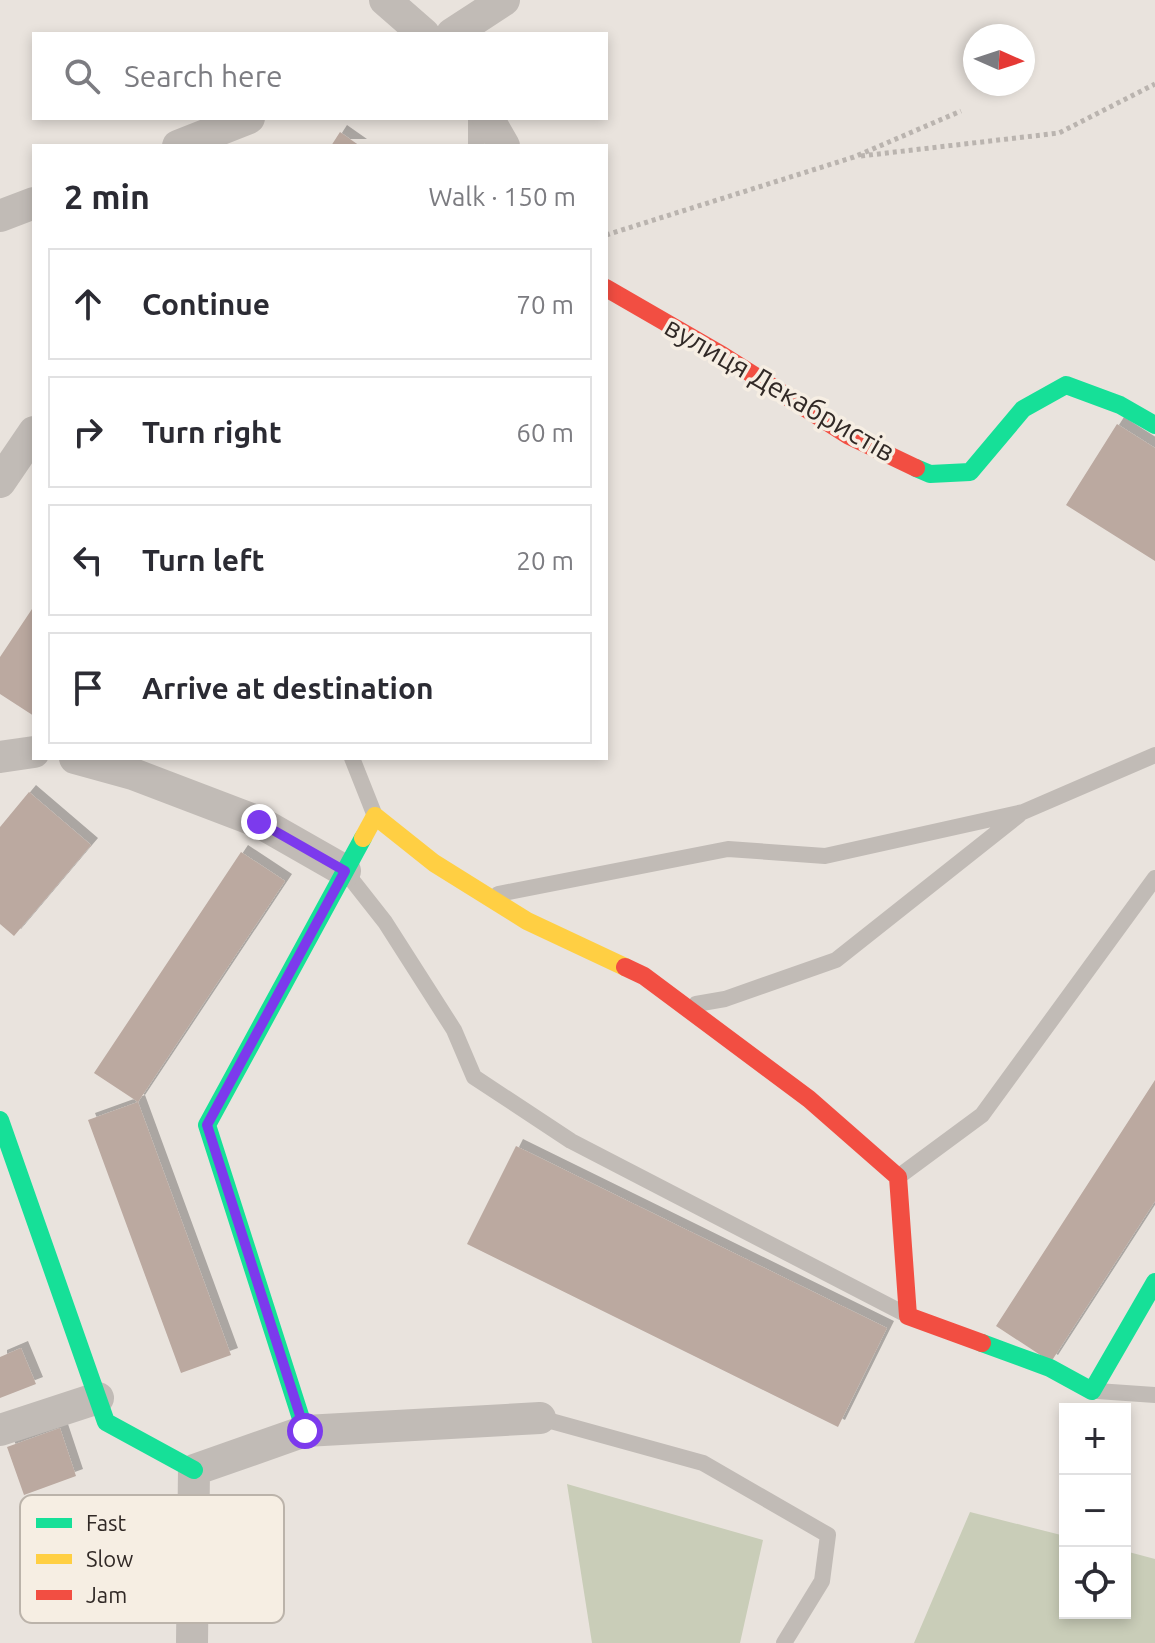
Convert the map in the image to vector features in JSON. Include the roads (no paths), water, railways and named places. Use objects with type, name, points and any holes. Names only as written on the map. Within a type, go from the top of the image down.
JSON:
[{"type":"street","points":[[385,0],[422,32]]},
{"type":"street","points":[[455,32],[504,0]]},
{"type":"street","points":[[489,120],[503,144]]},
{"type":"street","points":[[185,144],[235,129]]},
{"type":"street","points":[[0,216],[32,204]]},
{"type":"street","name":"вулиця Декабристів","points":[[608,289],[722,355],[849,436],[930,474],[970,472],[1023,409],[1066,385],[1120,405],[1155,425]]},
{"type":"street","points":[[0,482],[32,435]]},
{"type":"street","points":[[0,757],[32,752]]},
{"type":"street","points":[[91,760],[138,766],[259,822],[345,871]]},
{"type":"street","points":[[305,1431],[207,1125],[375,816],[434,863],[527,921],[644,976],[809,1099],[898,1177],[908,1316],[1050,1368],[1092,1391],[1155,1282]]},
{"type":"street","points":[[0,1120],[106,1422],[194,1470],[305,1431],[540,1418]]},
{"type":"street","points":[[0,1430],[98,1398]]},
{"type":"street","points":[[194,1470],[194,1495]]},
{"type":"street","points":[[192,1623],[192,1643]]},
{"type":"lane","points":[[476,120],[476,144]]},
{"type":"lane","points":[[487,896],[728,849],[825,856],[1023,812],[1155,755]]},
{"type":"lane","points":[[353,760],[375,816]]},
{"type":"lane","points":[[684,1006],[725,999],[836,960],[1023,812]]},
{"type":"lane","points":[[345,871],[385,922],[454,1030],[474,1077],[571,1141],[908,1316]]},
{"type":"lane","points":[[898,1177],[982,1115],[1155,878]]},
{"type":"lane","points":[[1092,1391],[1155,1395]]},
{"type":"lane","points":[[540,1418],[703,1463],[828,1535],[822,1581],[784,1643]]}]
